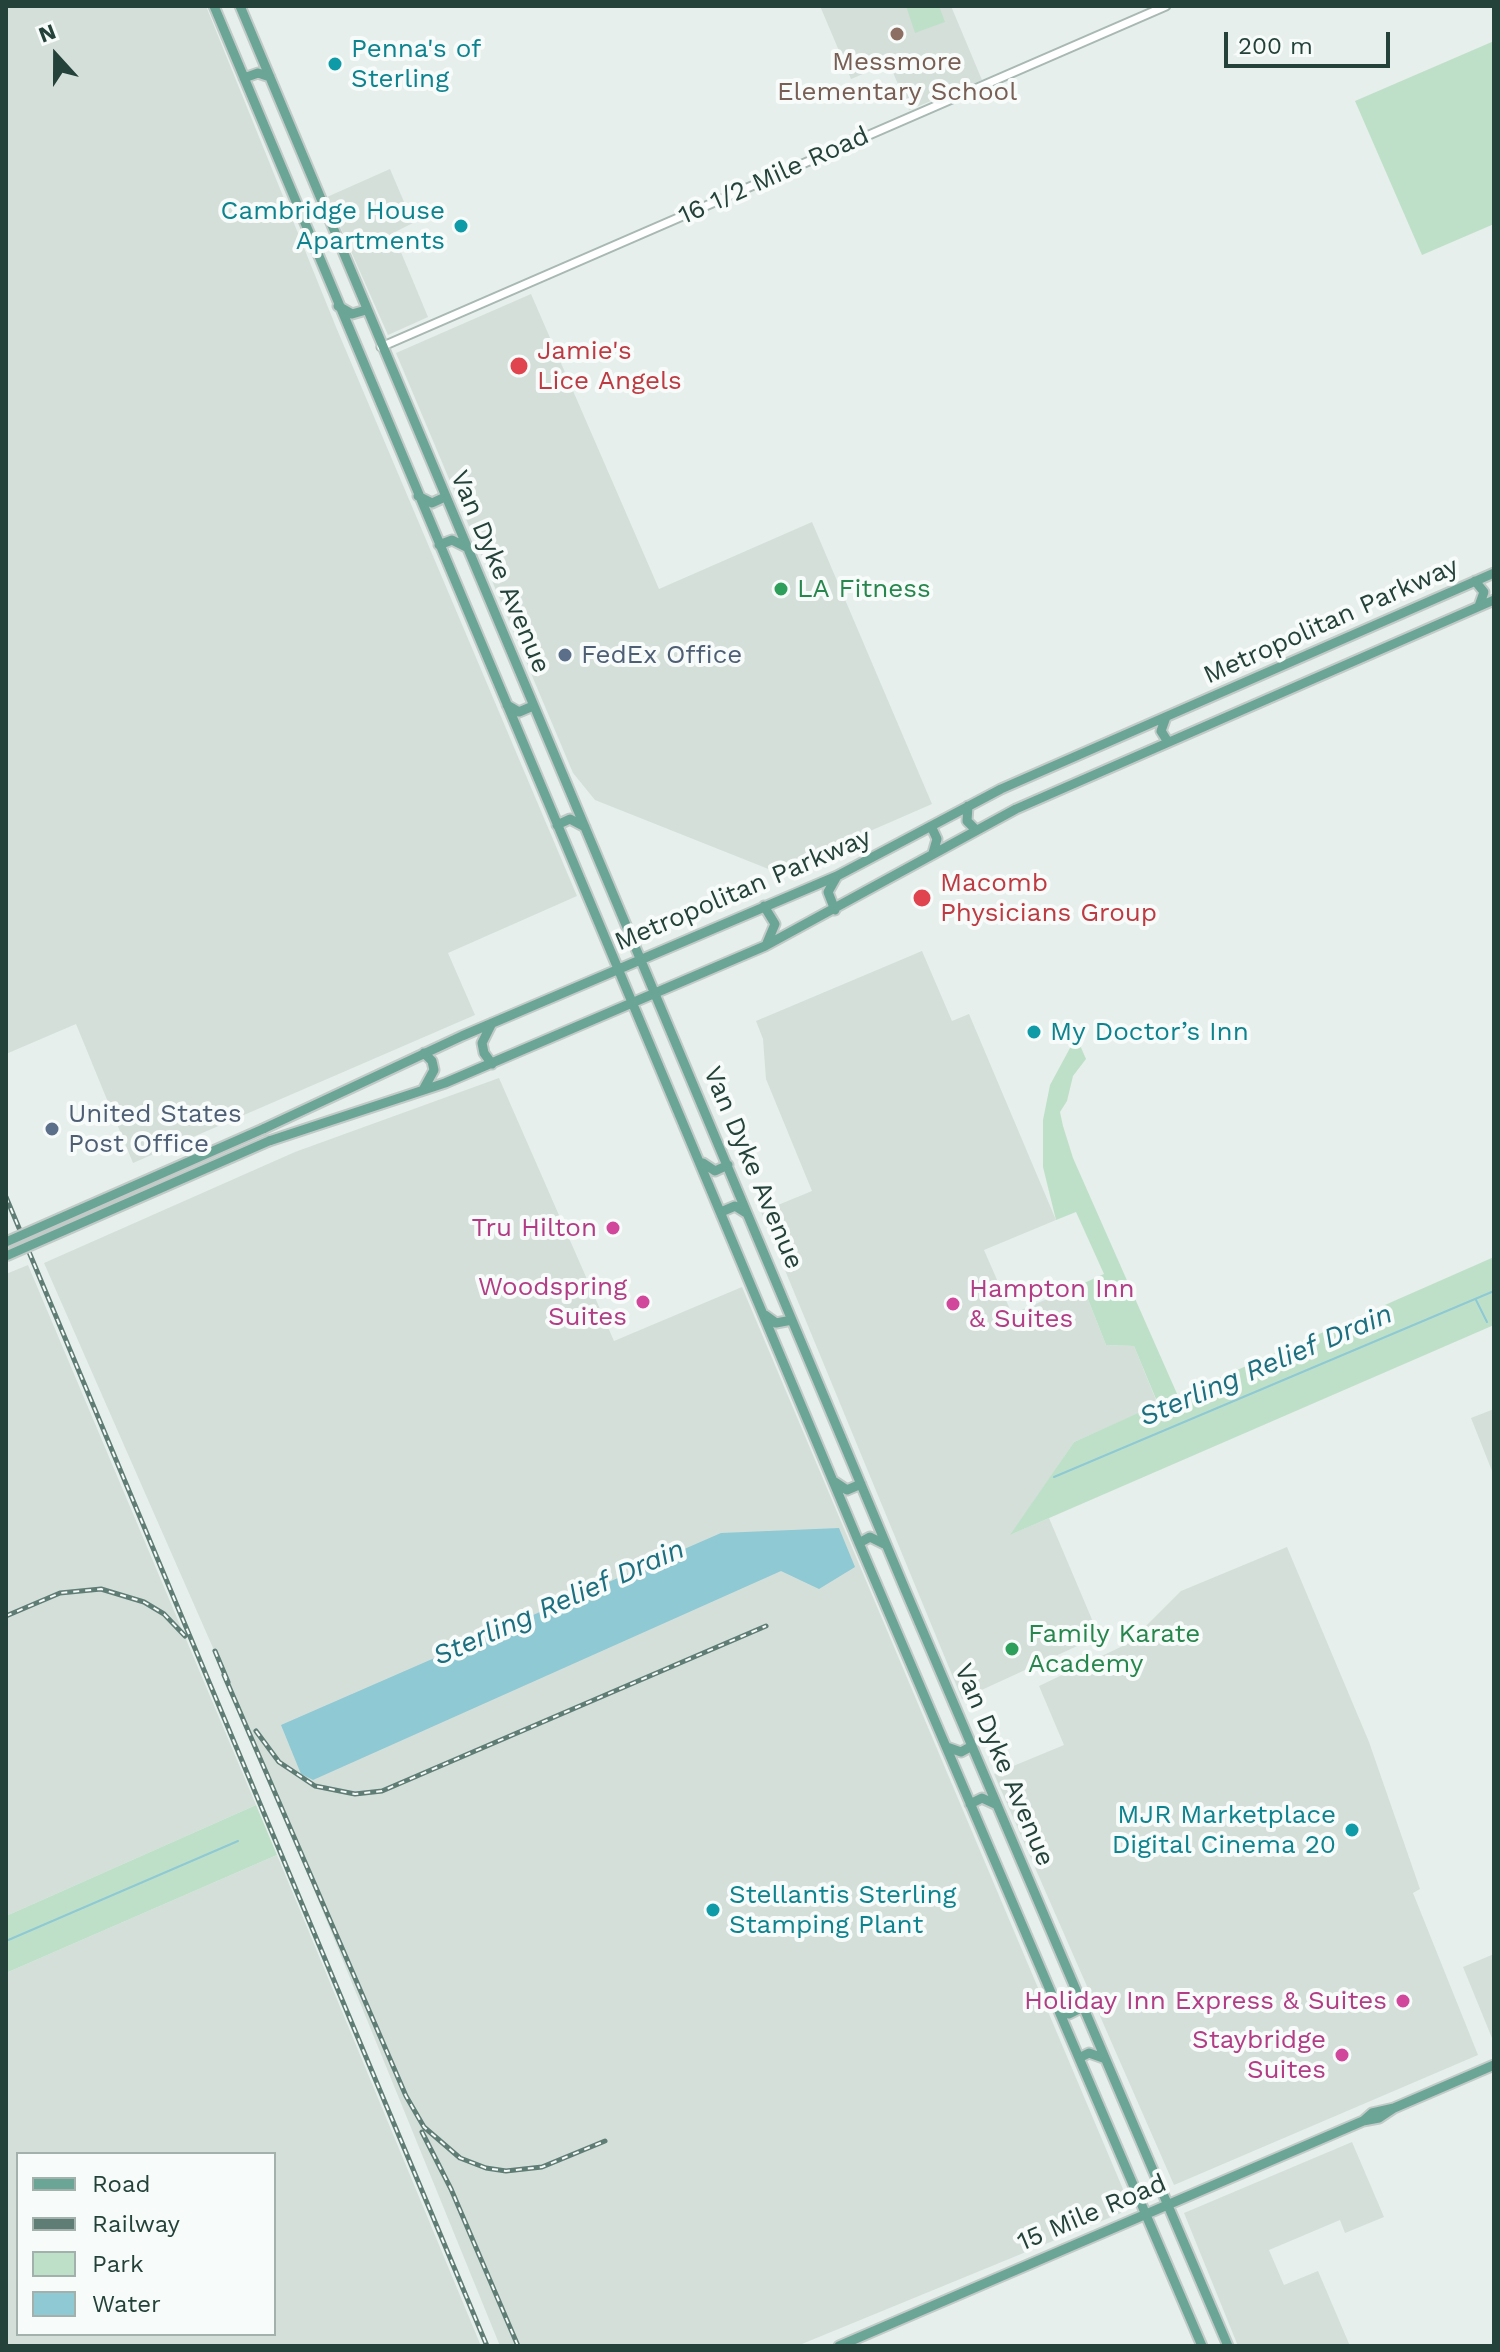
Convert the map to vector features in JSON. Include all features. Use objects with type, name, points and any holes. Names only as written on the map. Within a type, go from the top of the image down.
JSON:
[{"type":"main road","name":"Van Dyke Avenue","points":[[214,6],[859,1543],[1201,2343]]},
{"type":"main road","name":"Van Dyke Avenue","points":[[240,6],[1225,2345]]},
{"type":"main road","points":[[244,78],[258,73],[270,78]]},
{"type":"main road","points":[[338,306],[352,314],[366,310]]},
{"type":"main road","points":[[418,496],[432,503],[445,497]]},
{"type":"main road","points":[[439,545],[452,540],[466,547]]},
{"type":"main road","name":"Metropolitan Parkway","points":[[6,1242],[263,1129],[492,1023],[837,876],[968,806],[1494,573]]},
{"type":"main road","points":[[1475,581],[1484,592],[1479,606]]},
{"type":"main road","name":"Metropolitan Parkway","points":[[6,1256],[269,1141],[492,1064],[765,946],[835,910],[975,829],[1494,600]]},
{"type":"main road","points":[[505,702],[519,712],[533,706]]},
{"type":"main road","points":[[1166,717],[1161,731],[1168,742]]},
{"type":"main road","points":[[968,806],[967,821],[975,829]]},
{"type":"main road","points":[[557,825],[570,819],[585,827]]},
{"type":"main road","points":[[931,826],[937,839],[933,853]]},
{"type":"main road","points":[[835,910],[828,892],[837,876]]},
{"type":"main road","points":[[764,906],[775,924],[765,946]]},
{"type":"main road","points":[[492,1023],[482,1043],[484,1053],[492,1064]]},
{"type":"main road","points":[[423,1090],[434,1070],[432,1061],[424,1053]]},
{"type":"main road","points":[[698,1157],[715,1171],[728,1165]]},
{"type":"main road","points":[[721,1212],[735,1206],[749,1216]]},
{"type":"main road","points":[[763,1313],[776,1323],[792,1320]]},
{"type":"main road","points":[[833,1480],[847,1490],[861,1484]]},
{"type":"main road","points":[[859,1543],[870,1537],[886,1546]]},
{"type":"main road","points":[[945,1744],[957,1752],[972,1746]]},
{"type":"main road","points":[[970,1804],[982,1798],[997,1805]]},
{"type":"main road","points":[[1057,2007],[1069,2014],[1083,2007]]},
{"type":"main road","points":[[1079,2058],[1094,2053],[1106,2061]]},
{"type":"main road","name":"15 Mile Road","points":[[839,2346],[1363,2121],[1383,2108],[1394,2108],[1494,2065]]},
{"type":"main road","points":[[1201,2343],[1211,2346]]},
{"type":"street","name":"16 1/2 Mile Road","points":[[381,347],[1166,6]]},
{"type":"shaded area","points":[[6,6],[206,6],[336,327],[577,896],[448,953],[475,1015],[133,1163],[76,1024],[6,1054]]},
{"type":"shaded area","name":"Messmore Elementary School","points":[[820,6],[951,6],[982,80],[909,110],[889,63],[851,79]]},
{"type":"shaded area","points":[[390,169],[413,223],[393,233],[428,317],[388,335],[327,197]]},
{"type":"shaded area","points":[[531,294],[659,589],[812,522],[932,804],[776,872],[595,800],[573,773],[396,353]]},
{"type":"shaded area","points":[[922,951],[952,1021],[969,1014],[1056,1220],[984,1250],[1012,1314],[1082,1284],[1106,1345],[1134,1346],[1158,1405],[1074,1442],[1012,1534],[1049,1518],[1099,1636],[962,1699],[761,1212],[812,1191],[766,1079],[763,1039],[756,1021]]},
{"type":"shaded area","name":"Stellantis Sterling Stamping Plant","points":[[499,1078],[614,1341],[742,1287],[1128,2201],[1121,2213],[797,2346],[500,2346],[246,1723],[44,1263],[295,1152]]},
{"type":"shaded area","points":[[28,1265],[256,1805],[6,1916],[6,1274]]},
{"type":"shaded area","points":[[1494,1409],[1494,1476],[1471,1418]]},
{"type":"shaded area","points":[[1287,1547],[1369,1742],[1420,1889],[1413,1893],[1478,2055],[1174,2185],[994,1774],[1064,1745],[1039,1686],[1129,1643],[1181,1591]]},
{"type":"shaded area","points":[[277,1855],[481,2346],[6,2346],[6,1973]]},
{"type":"shaded area","points":[[1494,1954],[1494,2043],[1463,1967]]},
{"type":"shaded area","points":[[1352,2142],[1384,2217],[1345,2233],[1340,2220],[1269,2250],[1284,2285],[1318,2271],[1350,2346],[1238,2346],[1184,2213]]},
{"type":"green space","points":[[906,6],[939,6],[945,22],[915,33]]},
{"type":"green space","points":[[1494,41],[1494,224],[1422,255],[1355,101]]},
{"type":"green space","name":"Sterling Relief Drain","points":[[1079,1043],[1086,1059],[1073,1076],[1067,1101],[1060,1112],[1063,1126],[1073,1158],[1178,1396],[1494,1257],[1494,1325],[1010,1535],[1074,1442],[1158,1404],[1134,1346],[1106,1345],[1082,1284],[1104,1274],[1076,1212],[1056,1220],[1043,1167],[1043,1120],[1050,1085],[1070,1048]]},
{"type":"green space","points":[[256,1805],[277,1855],[6,1973],[6,1916]]},
{"type":"water","points":[[839,1528],[855,1567],[819,1589],[781,1571],[313,1780],[301,1774],[281,1725],[721,1533]]},
{"type":"waterway","name":"Sterling Relief Drain","points":[[1054,1477],[1494,1291]]},
{"type":"waterway","points":[[1476,1300],[1487,1322]]},
{"type":"waterway","name":"Sterling Relief Drain","points":[[6,1941],[238,1841]]},
{"type":"railway","points":[[6,1197],[487,2346]]},
{"type":"railway","points":[[6,1616],[60,1593],[101,1589],[144,1602],[164,1614],[185,1636]]},
{"type":"railway","points":[[256,1731],[279,1762],[315,1786],[355,1794],[382,1791],[766,1626]]},
{"type":"railway","points":[[215,1651],[228,1682]]},
{"type":"railway","points":[[224,1675],[406,2096],[424,2127],[460,2158],[486,2168],[506,2171],[542,2167],[605,2141]]},
{"type":"railway","points":[[422,2132],[451,2189],[518,2346]]},
{"type":"place","name":"Messmore Elementary School","points":[[897,34]]},
{"type":"place","name":"Penna's of Sterling","points":[[335,64]]},
{"type":"place","name":"Cambridge House Apartments","points":[[461,226]]},
{"type":"place","name":"Jamie's Lice Angels","points":[[519,366]]},
{"type":"place","name":"LA Fitness","points":[[781,589]]},
{"type":"place","name":"FedEx Office","points":[[565,655]]},
{"type":"place","name":"Macomb Physicians Group","points":[[922,898]]},
{"type":"place","name":"My Doctor’s Inn","points":[[1034,1032]]},
{"type":"place","name":"United States Post Office","points":[[52,1129]]},
{"type":"place","name":"Tru Hilton","points":[[613,1228]]},
{"type":"place","name":"Woodspring Suites","points":[[643,1302]]},
{"type":"place","name":"Hampton Inn & Suites","points":[[953,1304]]},
{"type":"place","name":"Family Karate Academy","points":[[1012,1649]]},
{"type":"place","name":"MJR Marketplace Digital Cinema 20","points":[[1352,1830]]},
{"type":"place","name":"Stellantis Sterling Stamping Plant","points":[[713,1910]]},
{"type":"place","name":"Holiday Inn Express & Suites","points":[[1403,2001]]},
{"type":"place","name":"Staybridge Suites","points":[[1342,2055]]}]
